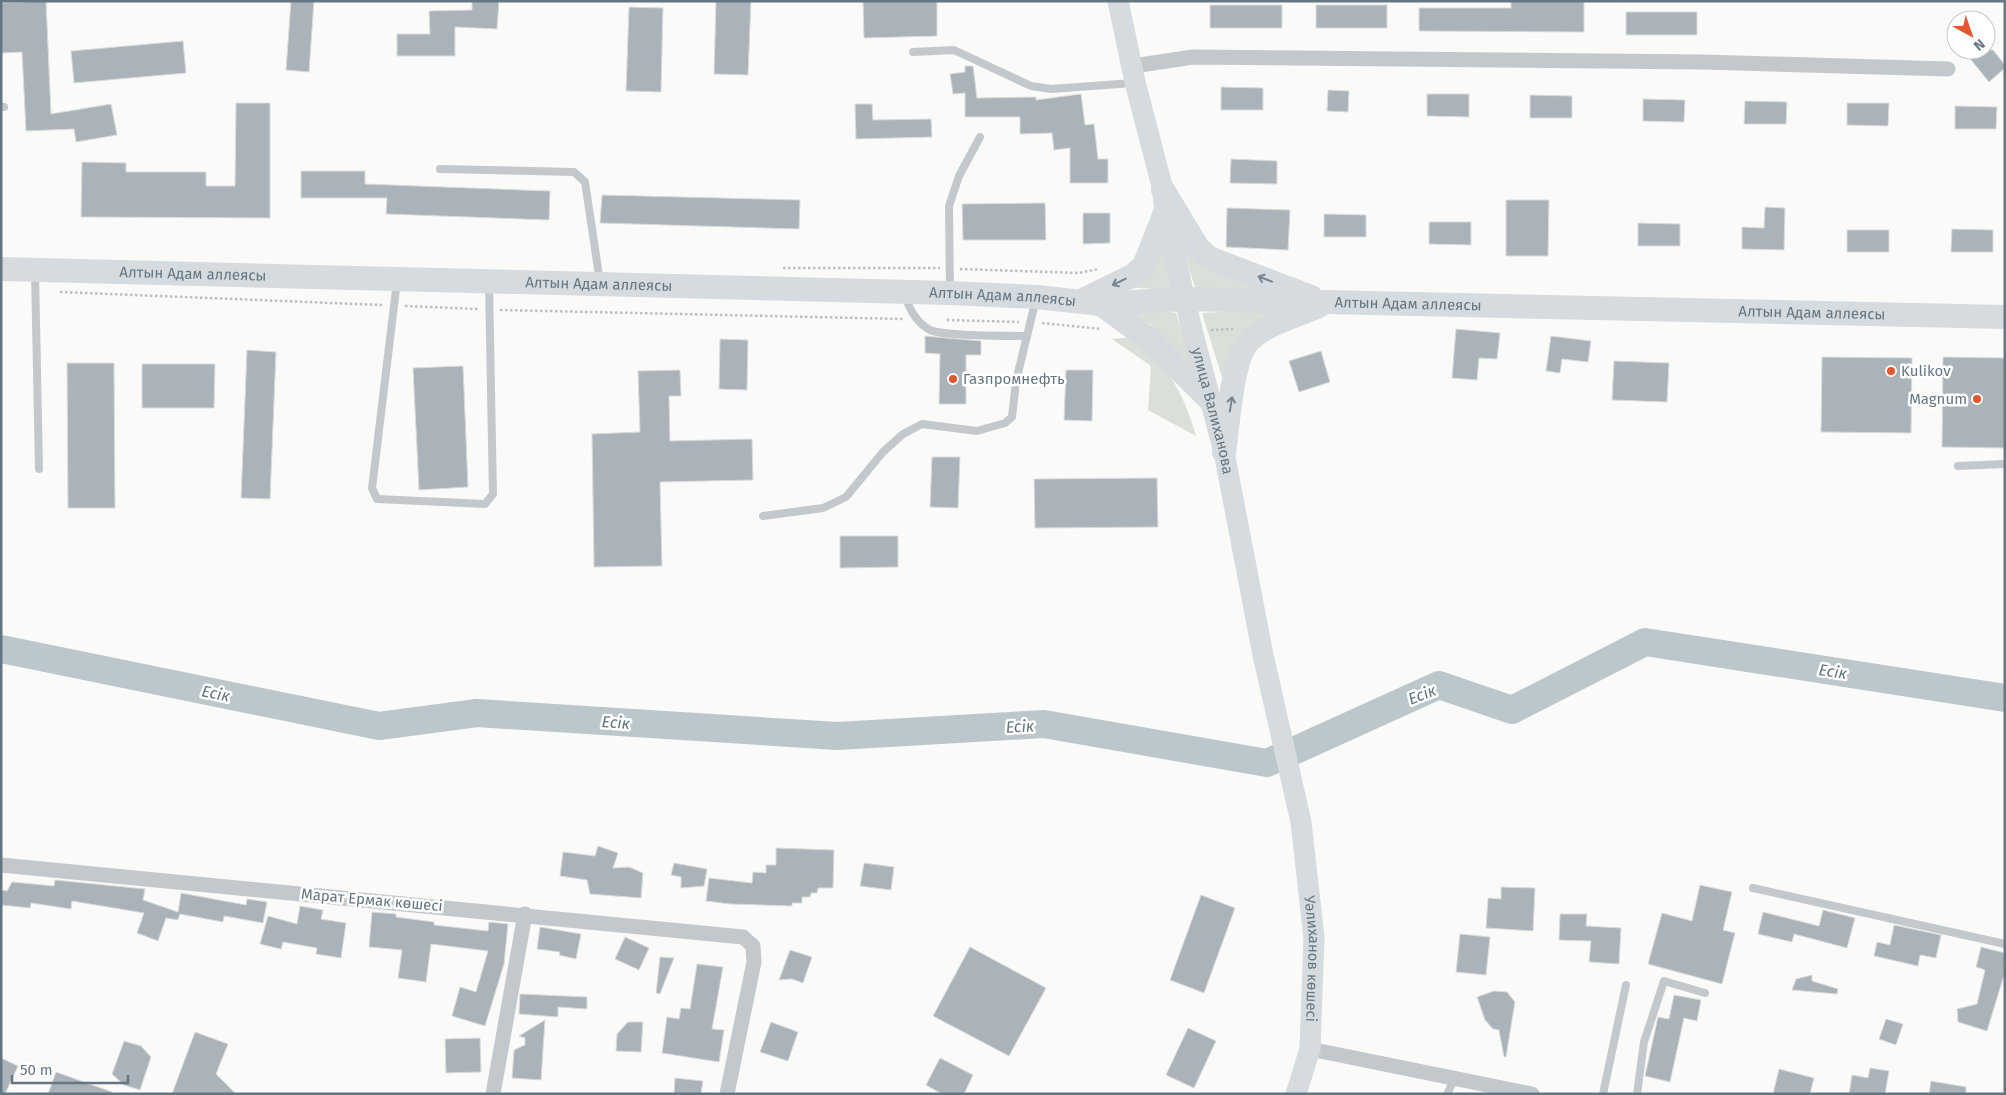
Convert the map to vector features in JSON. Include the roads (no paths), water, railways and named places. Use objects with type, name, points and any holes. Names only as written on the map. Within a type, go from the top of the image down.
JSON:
[{"type":"main road","name":"улица Валиханова","points":[[1118,1],[1208,398],[1224,452],[1263,655],[1301,822]]},
{"type":"main road","points":[[1164,202],[1198,248],[1209,258],[1327,302]]},
{"type":"main road","points":[[1077,303],[1134,275],[1144,266],[1164,202]]},
{"type":"main road","name":"Алтын Адам аллеясы","points":[[1,269],[35,280],[398,279],[950,293],[1037,297],[1077,303],[1101,304],[1185,299],[2005,317]]},
{"type":"main road","points":[[1224,452],[1238,362],[1247,344],[1265,329],[1327,302]]},
{"type":"main road","points":[[1101,304],[1155,344],[1208,398]]},
{"type":"main road","name":"Уәлиханов көшесі","points":[[1296,1094],[1310,1049],[1314,938],[1301,822]]},
{"type":"street","points":[[1134,74],[1203,57],[1704,62],[1948,69]]},
{"type":"street","name":"Марат Ермак көшесі","points":[[1,865],[525,914],[743,937],[754,946],[754,962],[727,1094]]},
{"type":"street","points":[[493,1094],[525,914]]},
{"type":"street","points":[[1310,1049],[1532,1094]]},
{"type":"lane","points":[[913,52],[954,50],[1031,86],[1051,89],[1134,74]]},
{"type":"lane","points":[[950,293],[949,206],[960,176],[980,138]]},
{"type":"lane","points":[[440,169],[574,172],[585,182],[600,284]]},
{"type":"lane","points":[[398,279],[372,488],[377,499],[485,504],[492,494],[489,282]]},
{"type":"lane","points":[[35,280],[39,469]]},
{"type":"lane","points":[[903,292],[909,307],[918,320],[930,330],[1027,336]]},
{"type":"lane","points":[[763,516],[822,508],[846,497],[883,452],[903,434],[922,424],[977,431],[1005,424],[1012,417],[1016,382],[1037,297]]},
{"type":"lane","points":[[1958,466],[2005,464]]},
{"type":"lane","points":[[1753,888],[2005,944]]},
{"type":"lane","points":[[1637,1094],[1644,1042],[1664,981],[1705,992]]},
{"type":"lane","points":[[1604,1094],[1626,985]]},
{"type":"lane","points":[[1447,1094],[1454,1078]]},
{"type":"waterway","name":"Есік","points":[[1,649],[379,726],[477,713],[837,736],[1044,724],[1267,763],[1439,685],[1512,710],[1645,642],[2005,698]]},
{"type":"place","name":"Kulikov","points":[[1891,371]]},
{"type":"place","name":"Газпромнефть","points":[[953,379]]},
{"type":"place","name":"Magnum","points":[[1977,399]]}]
